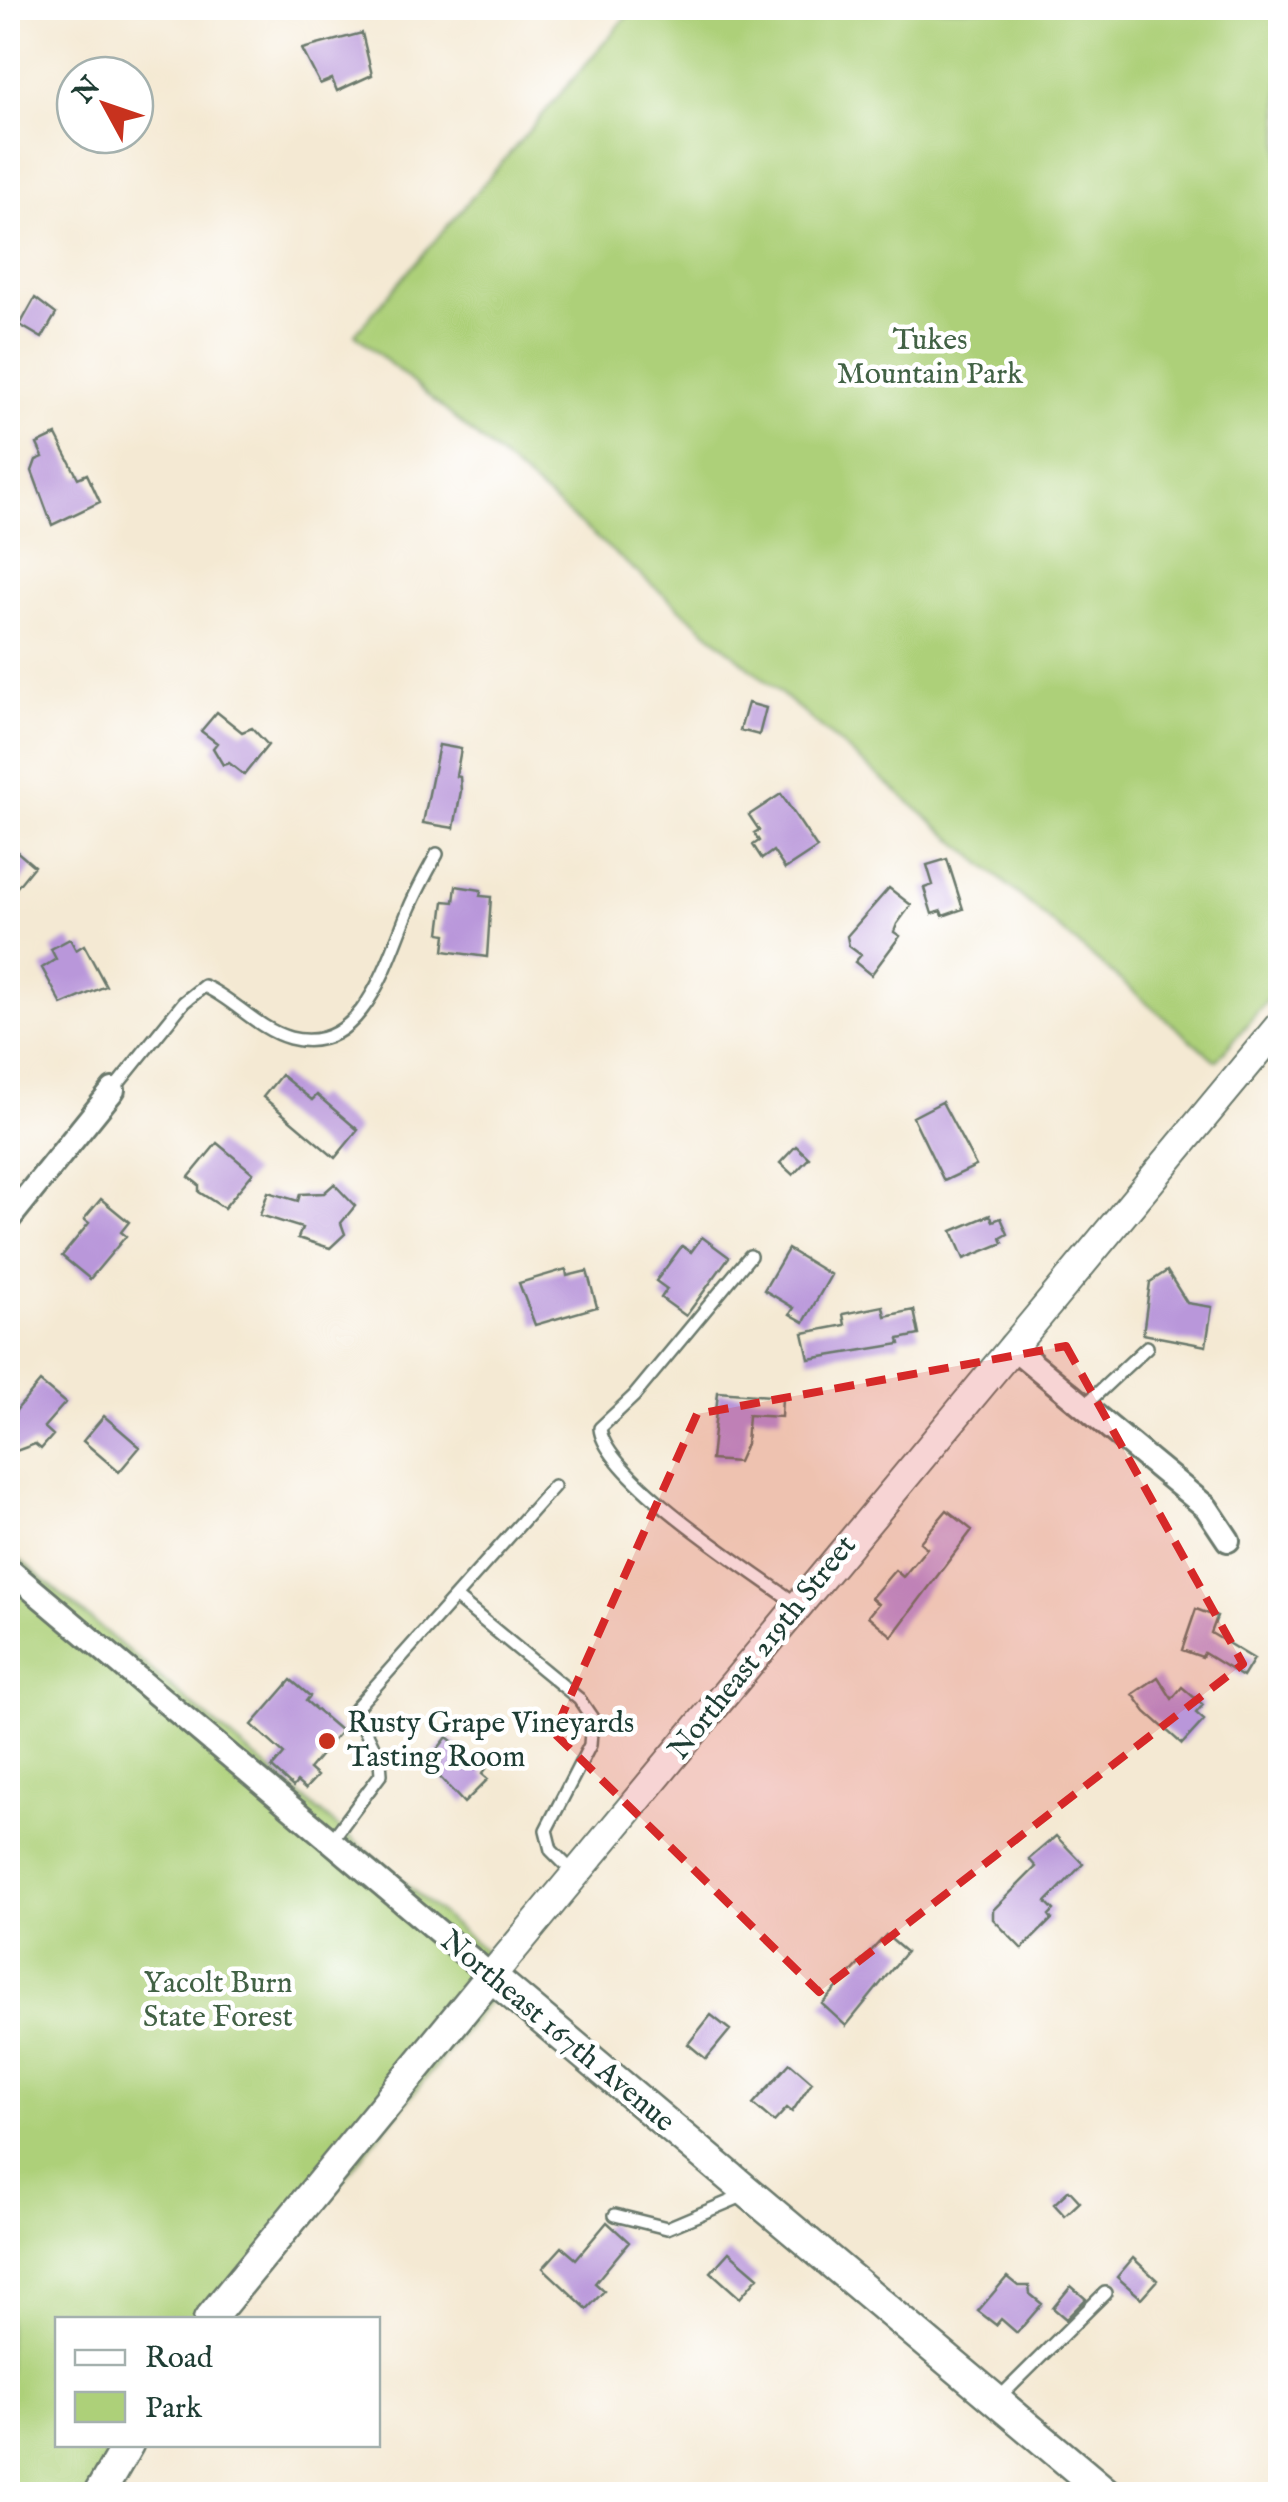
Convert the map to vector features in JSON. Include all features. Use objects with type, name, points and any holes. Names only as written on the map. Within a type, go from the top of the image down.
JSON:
[{"type":"main road","name":"Northeast 167th Avenue","points":[[491,1976],[1107,2494]]},
{"type":"main road","name":"Northeast 219th Street","points":[[211,2317],[491,1976]]},
{"type":"main road","points":[[99,2494],[126,2447]]},
{"type":"street","name":"Northeast 219th Street","points":[[491,1976],[1280,1025]]},
{"type":"street","points":[[8,1220],[113,1090]]},
{"type":"street","points":[[1011,1346],[1206,1506],[1228,1540]]},
{"type":"street","name":"Northeast 167th Avenue","points":[[8,1569],[491,1976]]},
{"type":"lane","points":[[113,1090],[184,1002],[204,986],[286,1037],[326,1037],[345,1028],[364,1008],[380,980],[437,854]]},
{"type":"lane","points":[[750,1256],[634,1396],[600,1428],[601,1442],[646,1492],[798,1606]]},
{"type":"lane","points":[[1084,1406],[1147,1348]]},
{"type":"lane","points":[[332,1841],[381,1774],[380,1761],[355,1709],[554,1486]]},
{"type":"lane","points":[[455,1597],[579,1699],[592,1718],[590,1745],[546,1830],[551,1850],[576,1874]]},
{"type":"lane","points":[[615,2215],[667,2228],[748,2192]]},
{"type":"lane","points":[[996,2400],[1106,2292]]},
{"type":"highlighted area","points":[[1066,1346],[1243,1664],[819,1992],[554,1733],[697,1414]]},
{"type":"green space","name":"Tukes Mountain Park","points":[[634,8],[1280,8],[1280,985],[1216,1061],[355,334]]},
{"type":"green space","name":"Yacolt Burn State Forest","points":[[8,1550],[511,1973],[232,2317],[55,2317],[55,2447],[127,2447],[88,2494],[8,2494]]},
{"type":"building","points":[[362,33],[372,75],[337,91],[332,79],[320,84],[302,49]]},
{"type":"building","points":[[35,298],[56,314],[42,338],[20,325]]},
{"type":"building","points":[[56,435],[78,478],[87,474],[100,502],[52,525],[32,471],[36,460],[43,457],[37,444]]},
{"type":"building","points":[[748,703],[766,708],[759,735],[740,730]]},
{"type":"building","points":[[217,712],[242,732],[252,728],[268,745],[244,775],[229,763],[223,765],[213,748],[217,743],[201,731]]},
{"type":"building","points":[[439,745],[461,749],[456,776],[460,777],[461,791],[454,828],[423,823]]},
{"type":"building","points":[[781,794],[817,848],[785,869],[773,851],[762,859],[753,845],[759,841],[754,833],[759,830],[749,815]]},
{"type":"building","points":[[8,844],[34,866],[8,898]]},
{"type":"building","points":[[947,859],[963,909],[943,916],[941,911],[932,914],[924,888],[933,885],[927,865]]},
{"type":"building","points":[[456,886],[481,890],[480,896],[491,897],[487,957],[444,951],[446,934],[440,933],[444,901],[454,902]]},
{"type":"building","points":[[889,888],[911,905],[894,932],[900,936],[871,975],[855,962],[861,955],[849,946],[847,936]]},
{"type":"building","points":[[70,939],[76,950],[84,945],[106,986],[62,1005],[42,968],[56,959],[51,949]]},
{"type":"building","points":[[281,1075],[312,1100],[317,1095],[358,1130],[335,1158],[263,1097]]},
{"type":"building","points":[[942,1102],[976,1166],[944,1181],[913,1117]]},
{"type":"building","points":[[217,1143],[253,1173],[224,1208],[199,1192],[199,1185],[189,1177]]},
{"type":"building","points":[[796,1146],[809,1158],[793,1175],[780,1163]]},
{"type":"building","points":[[334,1184],[355,1206],[341,1223],[345,1234],[330,1248],[298,1238],[302,1228],[260,1215],[268,1192],[298,1201],[300,1194],[324,1193]]},
{"type":"building","points":[[101,1199],[129,1222],[121,1232],[126,1236],[90,1279],[62,1256],[89,1223],[84,1219]]},
{"type":"building","points":[[990,1215],[993,1221],[1001,1218],[1008,1234],[1001,1238],[1003,1243],[964,1259],[952,1231]]},
{"type":"building","points":[[702,1237],[729,1257],[686,1316],[661,1298],[667,1289],[656,1281],[682,1246],[691,1252]]},
{"type":"building","points":[[788,1249],[831,1275],[804,1322],[790,1314],[794,1308],[764,1290]]},
{"type":"building","points":[[566,1269],[567,1276],[587,1271],[597,1307],[535,1325],[519,1283]]},
{"type":"building","points":[[1167,1271],[1187,1303],[1212,1307],[1206,1346],[1143,1334],[1150,1282]]},
{"type":"building","points":[[883,1306],[885,1316],[914,1310],[919,1335],[899,1339],[900,1344],[809,1359],[803,1333],[845,1325],[843,1314]]},
{"type":"building","points":[[40,1382],[65,1403],[44,1427],[53,1435],[41,1449],[35,1444],[8,1454],[8,1420]]},
{"type":"building","points":[[718,1392],[782,1397],[781,1417],[748,1415],[746,1444],[738,1462],[711,1460]]},
{"type":"building","points":[[104,1416],[140,1447],[119,1472],[83,1441]]},
{"type":"building","points":[[947,1510],[972,1530],[892,1636],[868,1616],[878,1604],[871,1598],[895,1570],[903,1577],[927,1548],[920,1542]]},
{"type":"building","points":[[1196,1609],[1217,1617],[1211,1633],[1254,1659],[1243,1677],[1204,1653],[1202,1657],[1182,1650]]},
{"type":"building","points":[[1158,1677],[1172,1699],[1182,1687],[1203,1705],[1196,1713],[1204,1720],[1182,1744],[1146,1712],[1133,1694]]},
{"type":"building","points":[[291,1680],[310,1696],[306,1701],[341,1731],[309,1769],[317,1776],[305,1789],[297,1782],[293,1787],[272,1768],[284,1754],[252,1725]]},
{"type":"building","points":[[447,1737],[486,1769],[482,1774],[488,1779],[464,1803],[433,1770],[441,1761],[433,1755]]},
{"type":"building","points":[[1056,1836],[1083,1864],[1046,1902],[1054,1910],[1049,1915],[1052,1919],[1022,1949],[993,1919],[993,1910],[1036,1867],[1029,1859]]},
{"type":"building","points":[[886,1935],[906,1952],[846,2026],[822,2004]]},
{"type":"building","points":[[711,2015],[730,2030],[706,2059],[688,2044]]},
{"type":"building","points":[[790,2063],[812,2082],[792,2112],[787,2108],[774,2122],[753,2104]]},
{"type":"building","points":[[1069,2190],[1080,2202],[1065,2216],[1054,2204]]},
{"type":"building","points":[[607,2222],[629,2242],[595,2283],[604,2291],[587,2309],[543,2268],[562,2247],[576,2259]]},
{"type":"building","points":[[729,2252],[758,2277],[740,2298],[711,2272]]},
{"type":"building","points":[[1133,2258],[1157,2280],[1141,2298],[1117,2277]]},
{"type":"building","points":[[1007,2277],[1018,2286],[1029,2286],[1030,2294],[1042,2304],[1017,2333],[1001,2319],[996,2325],[978,2311]]},
{"type":"building","points":[[1071,2286],[1086,2299],[1066,2319],[1053,2308]]},
{"type":"place","name":"Rusty Grape Vineyards Tasting Room","points":[[327,1741]]}]
